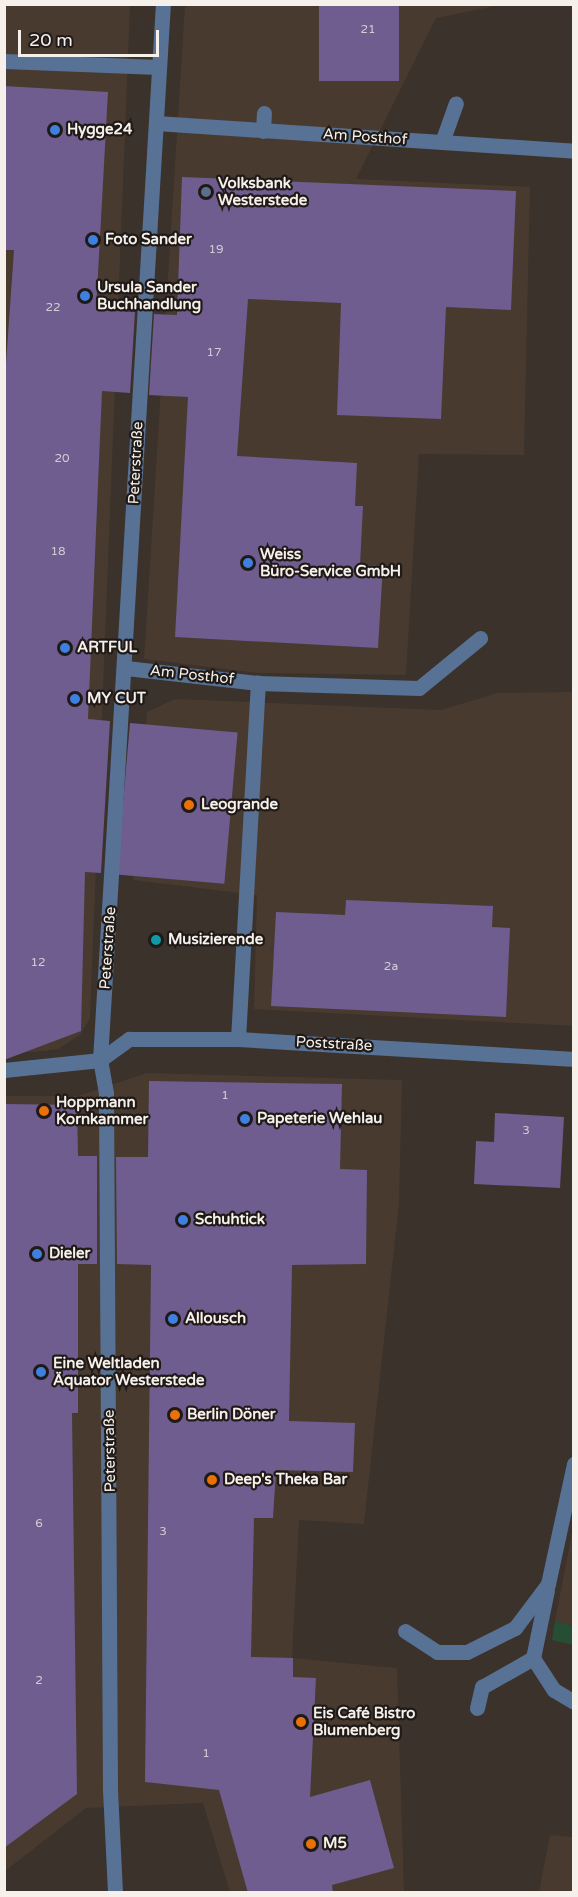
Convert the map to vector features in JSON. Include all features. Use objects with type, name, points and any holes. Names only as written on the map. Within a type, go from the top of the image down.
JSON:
[{"type":"street","name":"Peterstraße","points":[[115,1893],[110,1788],[106,1093],[100,1060],[126,668],[163,4]]},
{"type":"street","points":[[4,61],[158,67]]},
{"type":"street","points":[[442,142],[456,103]]},
{"type":"street","points":[[263,130],[264,113]]},
{"type":"street","name":"Am Posthof","points":[[156,123],[573,151]]},
{"type":"street","name":"Am Posthof","points":[[126,668],[258,683],[419,688],[480,638]]},
{"type":"street","points":[[238,1039],[258,683]]},
{"type":"street","name":"Poststraße","points":[[100,1060],[129,1039],[238,1039],[573,1059]]},
{"type":"street","points":[[4,1070],[100,1060]]},
{"type":"street","points":[[573,1464],[533,1658],[554,1690],[573,1702]]},
{"type":"street","points":[[405,1631],[437,1652],[467,1652],[515,1628],[548,1584]]},
{"type":"street","points":[[477,1708],[482,1687],[533,1658]]},
{"type":"shaded area","points":[[5,5],[130,5],[90,1018],[80,1035],[58,1049],[34,1052],[5,1052]]},
{"type":"shaded area","points":[[185,5],[500,5],[436,18],[356,179],[530,187],[524,455],[419,454],[406,675],[259,673],[144,659]]},
{"type":"shaded area","points":[[573,692],[573,1026],[254,1009],[257,895],[133,880],[147,712],[175,699],[441,710],[498,693]]},
{"type":"shaded area","points":[[147,1073],[402,1080],[399,1203],[364,1524],[299,1520],[292,1658],[397,1668],[404,1892],[230,1892],[203,1803],[86,1808],[5,1871],[5,1096],[78,1096]]},
{"type":"shaded area","points":[[573,1528],[574,1626],[555,1621]]},
{"type":"shaded area","points":[[550,1835],[573,1837],[573,1892],[539,1892]]},
{"type":"green space","points":[[555,1621],[573,1626],[573,1645],[552,1640]]},
{"type":"building","points":[[319,4],[399,4],[399,81],[319,81]]},
{"type":"building","points":[[4,86],[108,92],[96,310],[135,312],[130,393],[102,391],[88,719],[110,721],[101,873],[85,872],[81,1031],[4,1060],[4,392],[14,250],[4,250]]},
{"type":"building","points":[[182,177],[516,191],[511,310],[446,307],[441,419],[337,415],[341,303],[248,299],[237,456],[357,463],[355,506],[363,506],[360,565],[383,566],[378,648],[175,637],[188,397],[149,395],[154,314],[177,315]]},
{"type":"building","name":"Leogrande","points":[[130,723],[238,732],[224,884],[117,874]]},
{"type":"building","points":[[346,900],[493,906],[492,927],[510,928],[506,1017],[271,1006],[276,912],[345,915]]},
{"type":"building","points":[[149,1081],[342,1084],[340,1169],[367,1170],[366,1264],[292,1265],[289,1421],[355,1423],[353,1472],[276,1470],[273,1518],[254,1518],[251,1657],[293,1658],[293,1677],[316,1678],[310,1797],[370,1780],[394,1868],[332,1885],[333,1893],[248,1893],[219,1790],[145,1782],[151,1265],[117,1264],[116,1157],[148,1157]]},
{"type":"building","points":[[4,1104],[77,1105],[78,1156],[97,1156],[97,1264],[78,1264],[78,1413],[72,1413],[77,1794],[4,1848]]},
{"type":"building","points":[[495,1113],[564,1117],[560,1188],[474,1184],[476,1141],[494,1142]]},
{"type":"place","name":"Hygge24","points":[[55,130]]},
{"type":"place","name":"Volksbank Westerstede","points":[[206,192]]},
{"type":"place","name":"Foto Sander","points":[[93,240]]},
{"type":"place","name":"Ursula Sander Buchhandlung","points":[[85,296]]},
{"type":"place","name":"Weiss Büro-Service GmbH","points":[[248,563]]},
{"type":"place","name":"ARTFUL","points":[[65,648]]},
{"type":"place","name":"MY CUT","points":[[75,699]]},
{"type":"place","name":"Leogrande","points":[[189,805]]},
{"type":"place","name":"Musizierende","points":[[156,940]]},
{"type":"place","name":"Hoppmann Kornkammer","points":[[44,1111]]},
{"type":"place","name":"Papeterie Wehlau","points":[[245,1119]]},
{"type":"place","name":"Schuhtick","points":[[183,1220]]},
{"type":"place","name":"Dieler","points":[[37,1254]]},
{"type":"place","name":"Allousch","points":[[173,1319]]},
{"type":"place","name":"Eine Weltladen Äquator Westerstede","points":[[41,1372]]},
{"type":"place","name":"Berlin Döner","points":[[175,1415]]},
{"type":"place","name":"Deep's Theka Bar","points":[[212,1480]]},
{"type":"place","name":"Eis Café Bistro Blumenberg","points":[[301,1722]]},
{"type":"place","name":"M5","points":[[311,1844]]}]
